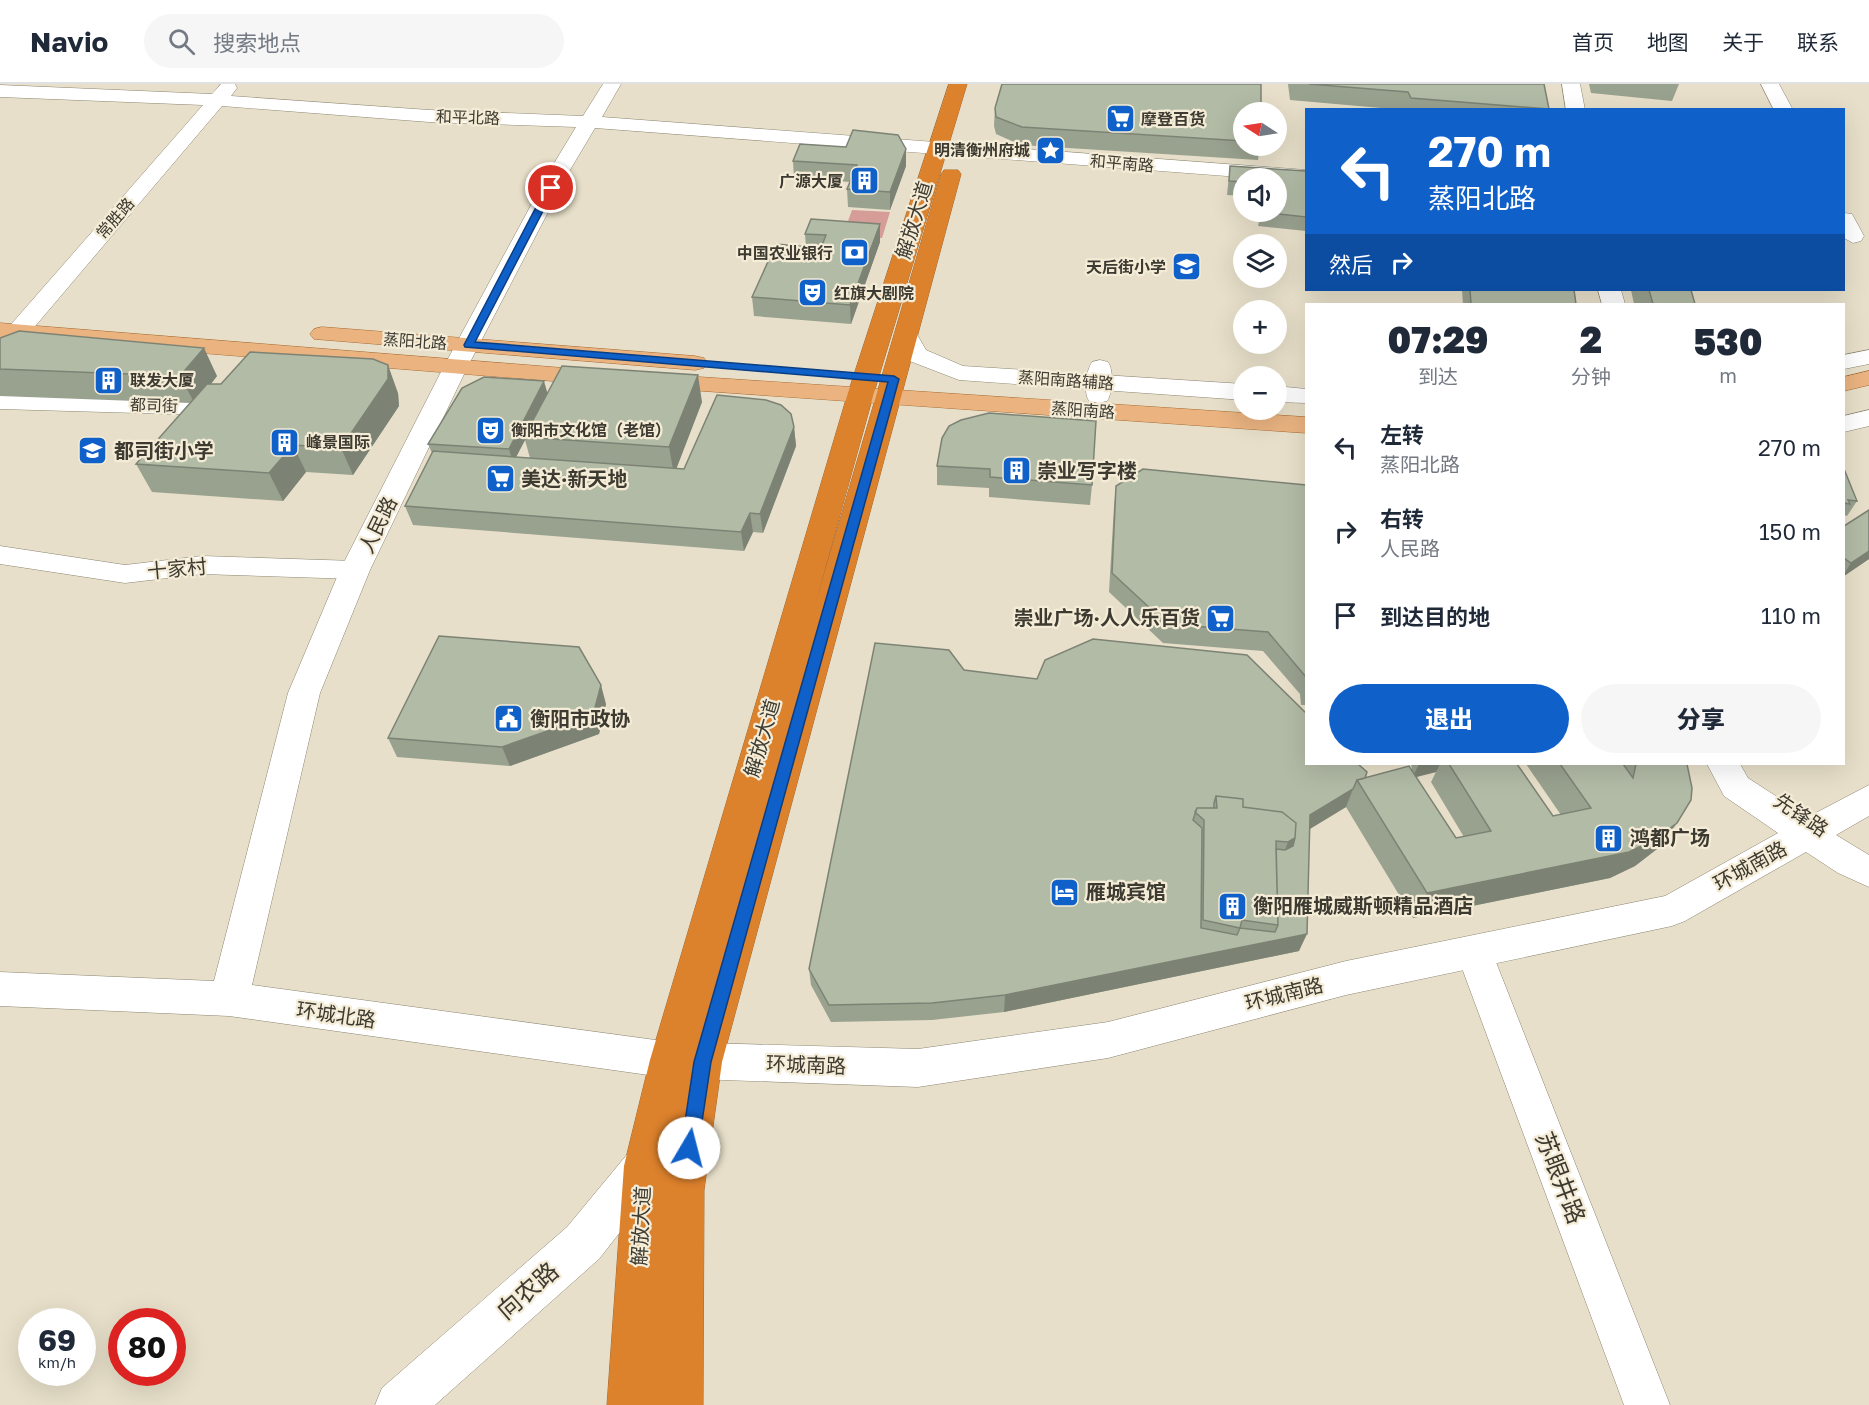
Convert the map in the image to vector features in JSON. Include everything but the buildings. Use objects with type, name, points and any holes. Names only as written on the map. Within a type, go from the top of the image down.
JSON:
[{"type":"highway","name":"解放大道","points":[[877,387],[906,334],[947,149],[958,84]]},
{"type":"highway","name":"解放大道","points":[[632,1405],[645,1166],[686,1061],[877,387],[947,149],[977,84]]},
{"type":"highway","name":"解放大道","points":[[679,1405],[686,1061]]},
{"type":"main road","name":"蒸阳北路","points":[[0,310],[17,325],[290,354],[462,356]]},
{"type":"main road","name":"蒸阳北路","points":[[17,325],[877,387]]},
{"type":"main road","points":[[1845,384],[1869,378]]},
{"type":"main road","name":"蒸阳南路","points":[[877,387],[1099,382],[1233,404]]},
{"type":"main road","name":"蒸阳南路","points":[[877,387],[1305,425]]},
{"type":"main road","points":[[1845,404],[1869,399]]},
{"type":"main road","points":[[1287,409],[1305,410]]},
{"type":"street","name":"人民路","points":[[229,999],[304,693],[355,570],[462,356],[587,122],[612,84]]},
{"type":"street","points":[[1557,84],[1562,108]]},
{"type":"street","points":[[1571,84],[1576,108]]},
{"type":"street","points":[[1770,84],[1783,108]]},
{"type":"street","name":"和平北路","points":[[0,91],[224,92],[429,116],[587,122],[947,149]]},
{"type":"street","name":"常胜路","points":[[0,352],[17,325],[224,92]]},
{"type":"street","name":"和平南路","points":[[947,149],[1305,176]]},
{"type":"street","name":"蒸阳南路辅路","points":[[906,334],[916,355],[959,373],[1233,391]]},
{"type":"street","name":"都司街","points":[[0,401],[208,406],[232,400],[290,354]]},
{"type":"street","points":[[1845,362],[1869,357]]},
{"type":"street","points":[[1287,395],[1305,396]]},
{"type":"street","points":[[1845,424],[1869,418]]},
{"type":"street","name":"十家村","points":[[0,555],[125,574],[201,565],[355,570]]},
{"type":"street","name":"先锋路","points":[[1724,765],[1736,787],[1869,859]]},
{"type":"street","name":"先锋路","points":[[1741,765],[1749,780],[1869,872]]},
{"type":"street","name":"环城南路","points":[[686,1061],[918,1068],[1108,1040],[1347,978],[1672,910],[1869,799]]},
{"type":"street","name":"苏眼井路","points":[[1474,951],[1647,1405]]},
{"type":"street","name":"环城北路","points":[[0,989],[229,999],[686,1061]]},
{"type":"street","name":"向农路","points":[[399,1405],[583,1243],[645,1166]]},
{"type":"shaded area","points":[[852,210],[890,212],[882,238],[843,235]]},
{"type":"place","name":"摩登百货","points":[[1120,119]]},
{"type":"place","name":"明清衡州府城","points":[[1051,150]]},
{"type":"place","name":"广源大厦","points":[[864,181]]},
{"type":"place","name":"中国农业银行","points":[[854,253]]},
{"type":"place","name":"天后街小学","points":[[1187,267]]},
{"type":"place","name":"红旗大剧院","points":[[813,293]]},
{"type":"place","name":"联发大厦","points":[[109,380]]},
{"type":"place","name":"衡阳市文化馆（老馆）","points":[[490,430]]},
{"type":"place","name":"峰景国际","points":[[285,442]]},
{"type":"place","name":"都司街小学","points":[[93,451]]},
{"type":"place","name":"崇业写字楼","points":[[1016,471]]},
{"type":"place","name":"美达·新天地","points":[[500,479]]},
{"type":"place","name":"崇业广场·人人乐百货","points":[[1221,618]]},
{"type":"place","name":"衡阳市政协","points":[[509,719]]},
{"type":"place","name":"鸿都广场","points":[[1609,838]]},
{"type":"place","name":"雁城宾馆","points":[[1065,892]]},
{"type":"place","name":"衡阳雁城威斯顿精品酒店","points":[[1232,906]]},
{"type":"route","points":[[551,188],[469,345],[894,379],[702,1062],[689,1148]]}]
